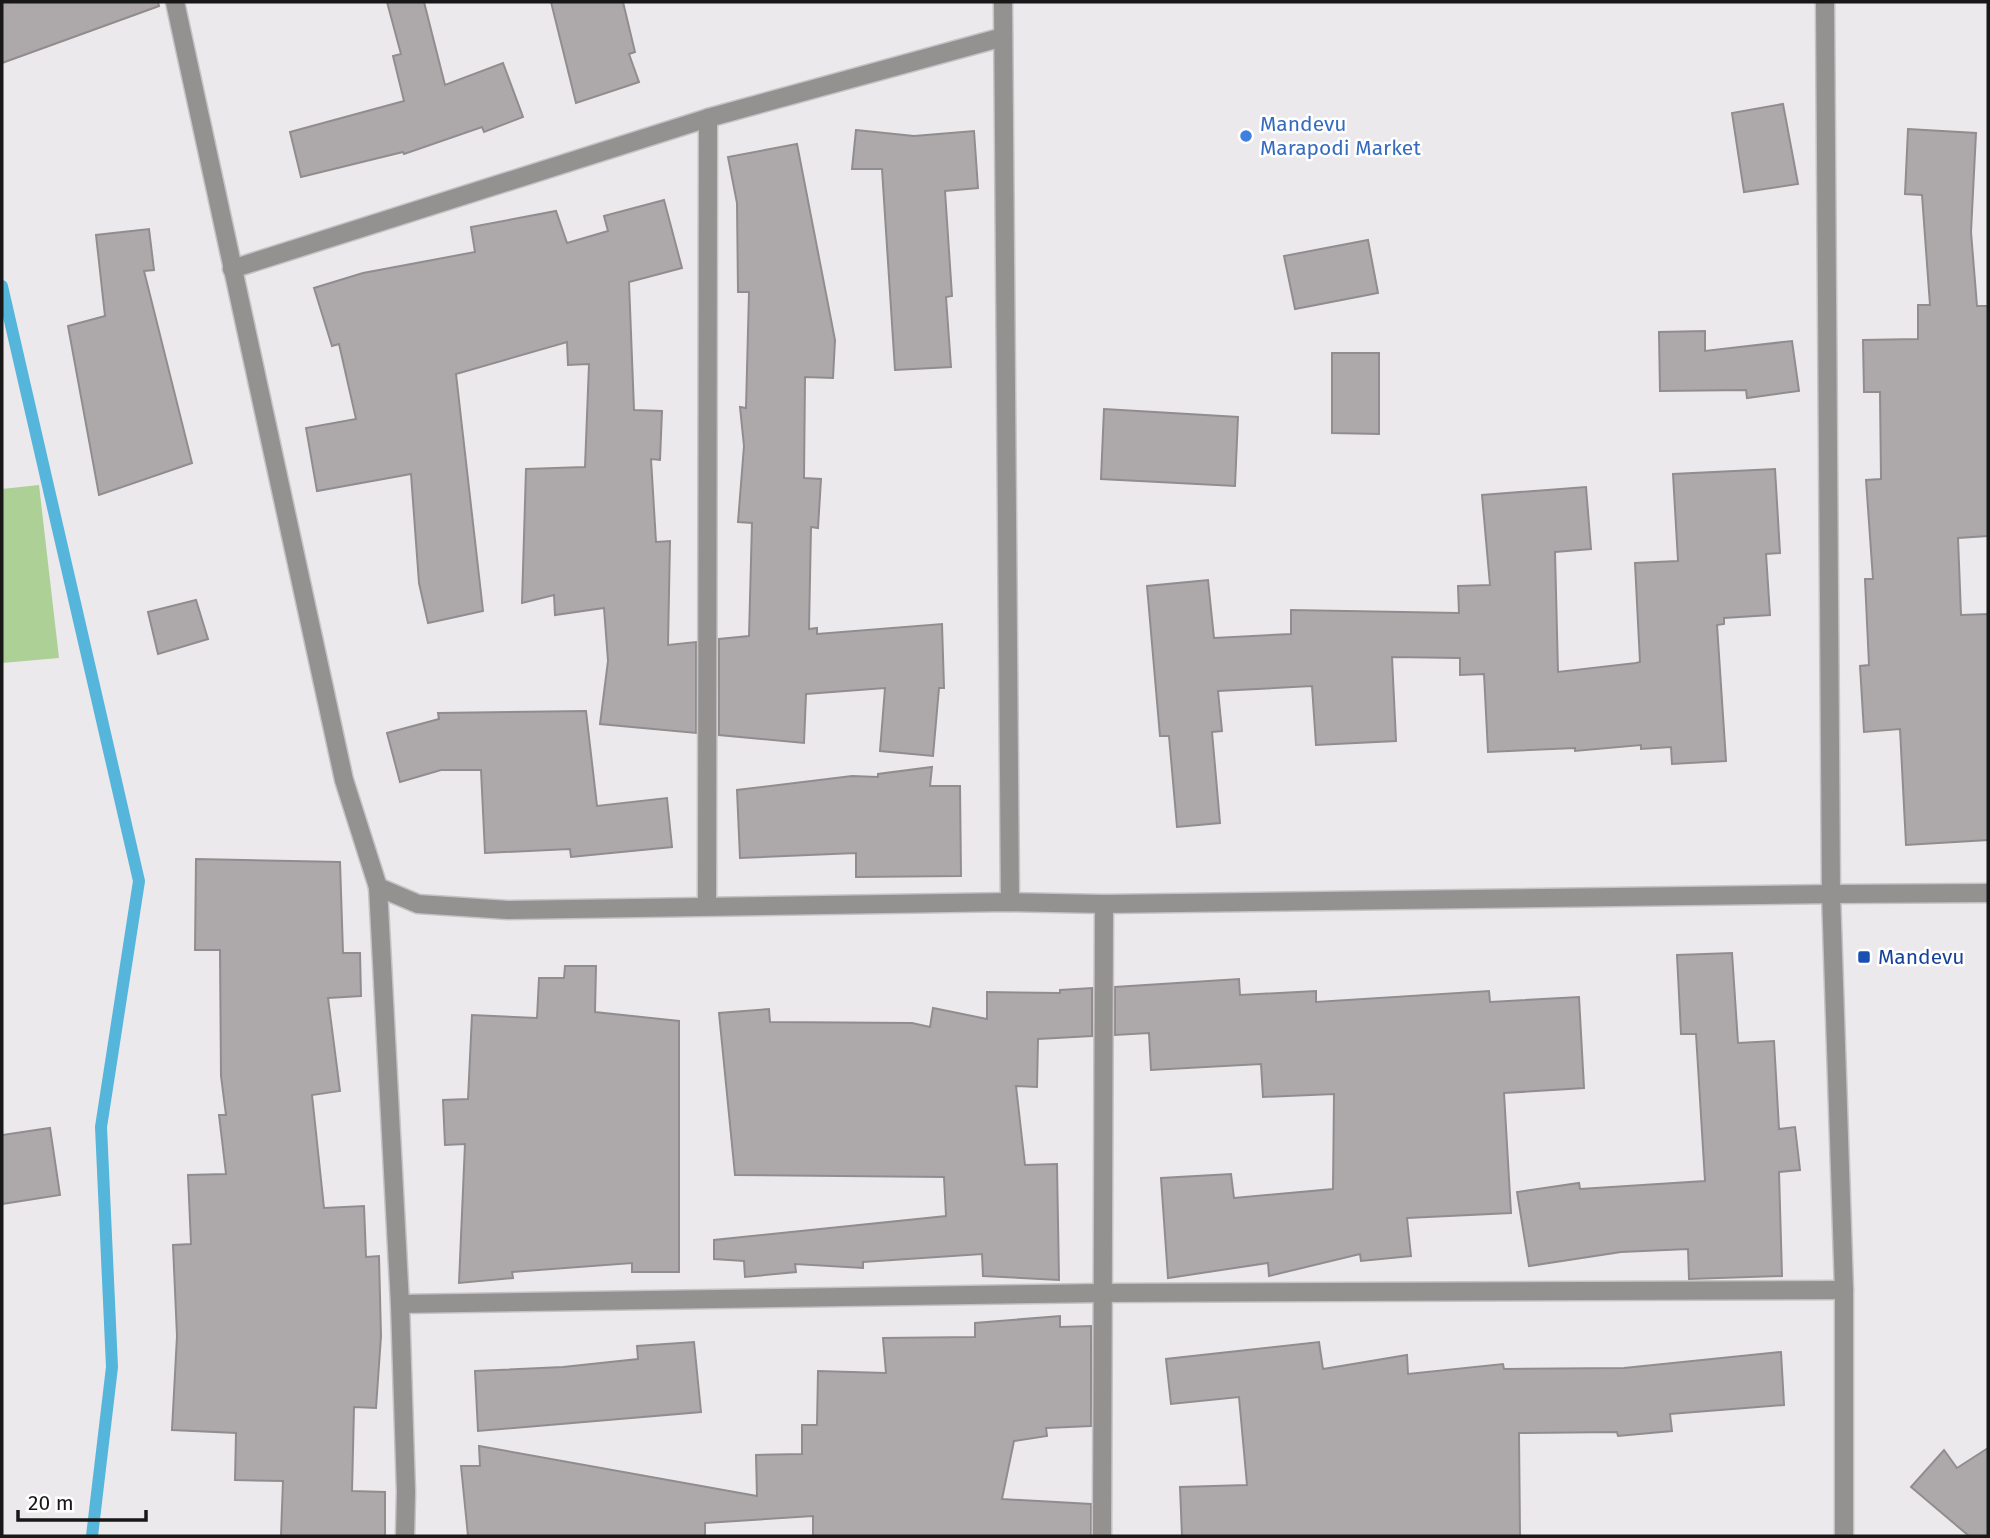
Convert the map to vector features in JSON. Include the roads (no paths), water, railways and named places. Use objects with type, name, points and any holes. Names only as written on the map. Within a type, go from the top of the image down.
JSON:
[{"type":"street","points":[[176,2],[344,780],[378,887],[400,1304],[405,1536]]},
{"type":"street","points":[[1003,2],[1010,902]]},
{"type":"street","points":[[1825,2],[1831,894],[1844,1290],[1844,1536]]},
{"type":"street","points":[[232,269],[708,118],[1003,37]]},
{"type":"street","points":[[706,906],[708,118]]},
{"type":"street","points":[[378,887],[418,904],[495,909],[1988,893]]},
{"type":"street","points":[[1102,1536],[1104,904]]},
{"type":"street","points":[[400,1304],[1102,1293],[1844,1290]]},
{"type":"waterway","points":[[2,286],[139,881],[101,1127],[112,1367],[92,1536]]},
{"type":"place","name":"Mandevu Marapodi Market","points":[[1246,136]]},
{"type":"place","name":"Mandevu","points":[[1864,957]]}]
